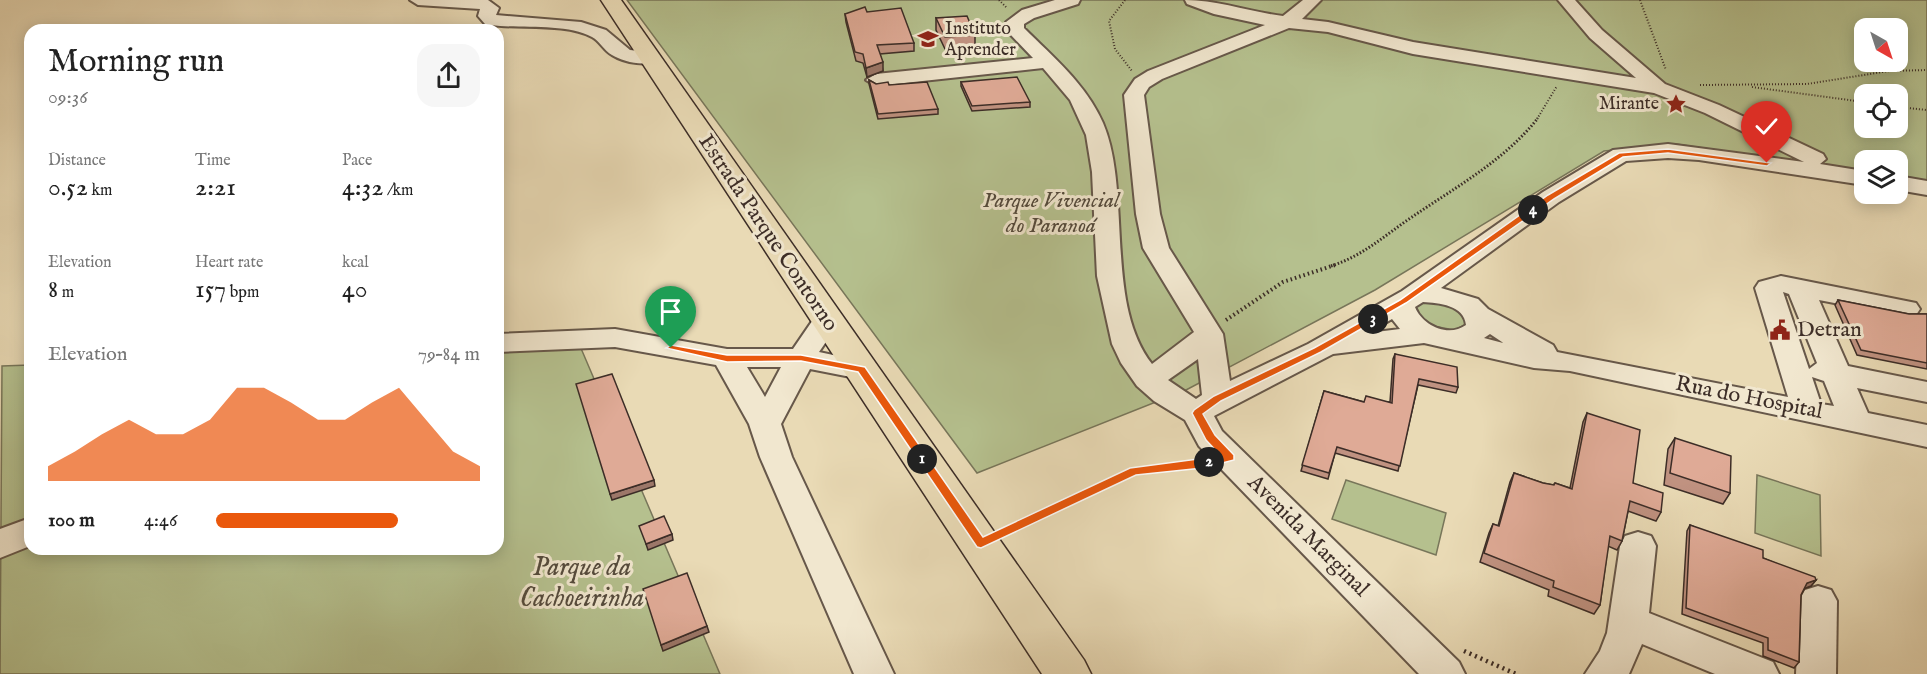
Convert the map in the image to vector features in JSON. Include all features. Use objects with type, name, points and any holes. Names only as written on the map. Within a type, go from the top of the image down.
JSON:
[{"type":"main road","name":"Estrada Parque Contorno","points":[[611,0],[1068,674]]},
{"type":"street","points":[[418,0],[483,4],[490,8],[487,16],[491,20],[545,22],[596,32],[606,36],[619,52],[629,56],[650,57]]},
{"type":"street","points":[[1072,0],[1028,14],[1015,22],[1015,29],[1070,86],[1088,112],[1104,175],[1105,212],[1118,326],[1129,354],[1148,379],[1167,395],[1207,406],[1318,350],[1407,299],[1551,197],[1621,155],[1668,151],[1699,153],[1854,176]]},
{"type":"street","points":[[1193,0],[1220,10],[1328,27],[1413,48],[1654,84],[1712,109],[1815,159]]},
{"type":"street","points":[[1207,406],[1209,333],[1156,248],[1148,214],[1134,95],[1142,83],[1170,68],[1287,22],[1305,10],[1313,0]]},
{"type":"street","points":[[1566,0],[1596,34],[1654,84]]},
{"type":"street","points":[[876,80],[1045,62]]},
{"type":"street","points":[[1908,185],[1927,188]]},
{"type":"street","points":[[1318,350],[1352,342],[1436,336],[1456,339],[1475,334],[1480,328],[1463,281],[1464,258]]},
{"type":"street","points":[[1808,410],[1768,288],[1781,284],[1906,309]]},
{"type":"street","points":[[1800,288],[1853,414],[1927,423]]},
{"type":"street","points":[[1407,299],[1433,294],[1458,300],[1512,336],[1570,362]]},
{"type":"street","points":[[1407,299],[1402,315],[1416,329],[1436,336],[1534,359],[1570,362]]},
{"type":"street","points":[[765,424],[801,358],[827,320]]},
{"type":"street","points":[[1148,379],[1174,364],[1209,333]]},
{"type":"street","points":[[504,343],[615,338],[727,358],[801,358],[861,370]]},
{"type":"street","points":[[727,358],[765,424],[776,457],[874,674]]},
{"type":"street","name":"Rua do Hospital","points":[[1570,362],[1808,410],[1853,414],[1927,436]]},
{"type":"street","points":[[1793,365],[1927,392]]},
{"type":"street","name":"Avenida Marginal","points":[[1207,406],[1210,438],[1445,674]]},
{"type":"street","points":[[0,544],[24,534]]},
{"type":"street","points":[[1605,674],[1615,666],[1629,622],[1638,546]]},
{"type":"street","points":[[1816,674],[1818,601]]},
{"type":"street","points":[[1629,622],[1759,674]]},
{"type":"path","points":[[1125,0],[1109,21],[1115,49],[1142,83]]},
{"type":"path","points":[[1640,0],[1667,75],[1654,84]]},
{"type":"path","points":[[1698,85],[1807,84],[1889,71],[1927,70]]},
{"type":"path","points":[[1209,333],[1259,296],[1280,285],[1354,257],[1375,245],[1405,221],[1494,160],[1533,126],[1550,102],[1563,72]]},
{"type":"path","points":[[1739,84],[1854,101]]},
{"type":"path","points":[[1908,107],[1927,110]]},
{"type":"path","points":[[981,543],[1134,471],[1203,464],[1230,458]]},
{"type":"green space","name":"Parque Vivencial do Paranoá","points":[[627,0],[1927,0],[1927,182],[1908,179],[1908,150],[1854,150],[1854,171],[1676,144],[1604,151],[1375,290],[1186,390],[977,473]]},
{"type":"green space","points":[[1422,301],[1455,306],[1467,320],[1465,325],[1454,330],[1428,325],[1413,307]]},
{"type":"green space","name":"Parque da Cachoeirinha","points":[[580,346],[720,674],[0,674],[2,366],[24,365],[24,555],[504,555],[504,348]]},
{"type":"green space","points":[[1757,475],[1820,495],[1821,556],[1755,533]]},
{"type":"green space","points":[[1346,480],[1446,513],[1436,555],[1332,519]]},
{"type":"building","points":[[865,7],[867,12],[901,8],[914,43],[877,45],[883,62],[866,68],[863,54],[855,52],[845,14]]},
{"type":"building","points":[[967,16],[975,35],[945,37],[936,18]]},
{"type":"building","points":[[1017,77],[1030,102],[972,106],[961,82]]},
{"type":"building","points":[[869,80],[876,84],[888,82],[889,85],[927,82],[938,109],[878,114]]},
{"type":"building","points":[[1838,300],[1909,314],[1927,314],[1927,363],[1861,350]]},
{"type":"building","points":[[1395,354],[1457,367],[1458,387],[1419,379],[1400,466],[1337,447],[1329,473],[1302,465],[1324,391],[1364,402],[1366,396],[1392,403]]},
{"type":"building","points":[[612,374],[654,480],[610,494],[576,384]]},
{"type":"building","points":[[1587,413],[1640,430],[1633,483],[1663,493],[1661,512],[1630,501],[1622,541],[1610,536],[1600,605],[1553,587],[1554,581],[1484,553],[1493,524],[1499,526],[1514,473],[1543,483],[1554,485],[1555,483],[1572,489]]},
{"type":"building","points":[[1675,438],[1731,456],[1730,493],[1670,473]]},
{"type":"building","points":[[664,516],[672,534],[646,544],[639,526]]},
{"type":"building","points":[[1690,525],[1763,550],[1763,558],[1815,577],[1816,580],[1807,583],[1801,595],[1799,662],[1768,650],[1768,638],[1686,608]]},
{"type":"building","points":[[687,573],[707,626],[661,645],[643,589]]},
{"type":"place","name":"Instituto Aprender","points":[[928,39]]},
{"type":"place","name":"Mirante","points":[[1676,104]]},
{"type":"place","name":"Detran","points":[[1780,330]]},
{"type":"route","points":[[671,348],[727,358],[801,358],[861,370],[981,543],[1134,471],[1203,464],[1230,458],[1210,438],[1197,413],[1218,399],[1318,350],[1403,302],[1551,197],[1621,155],[1668,151],[1767,163]]}]
